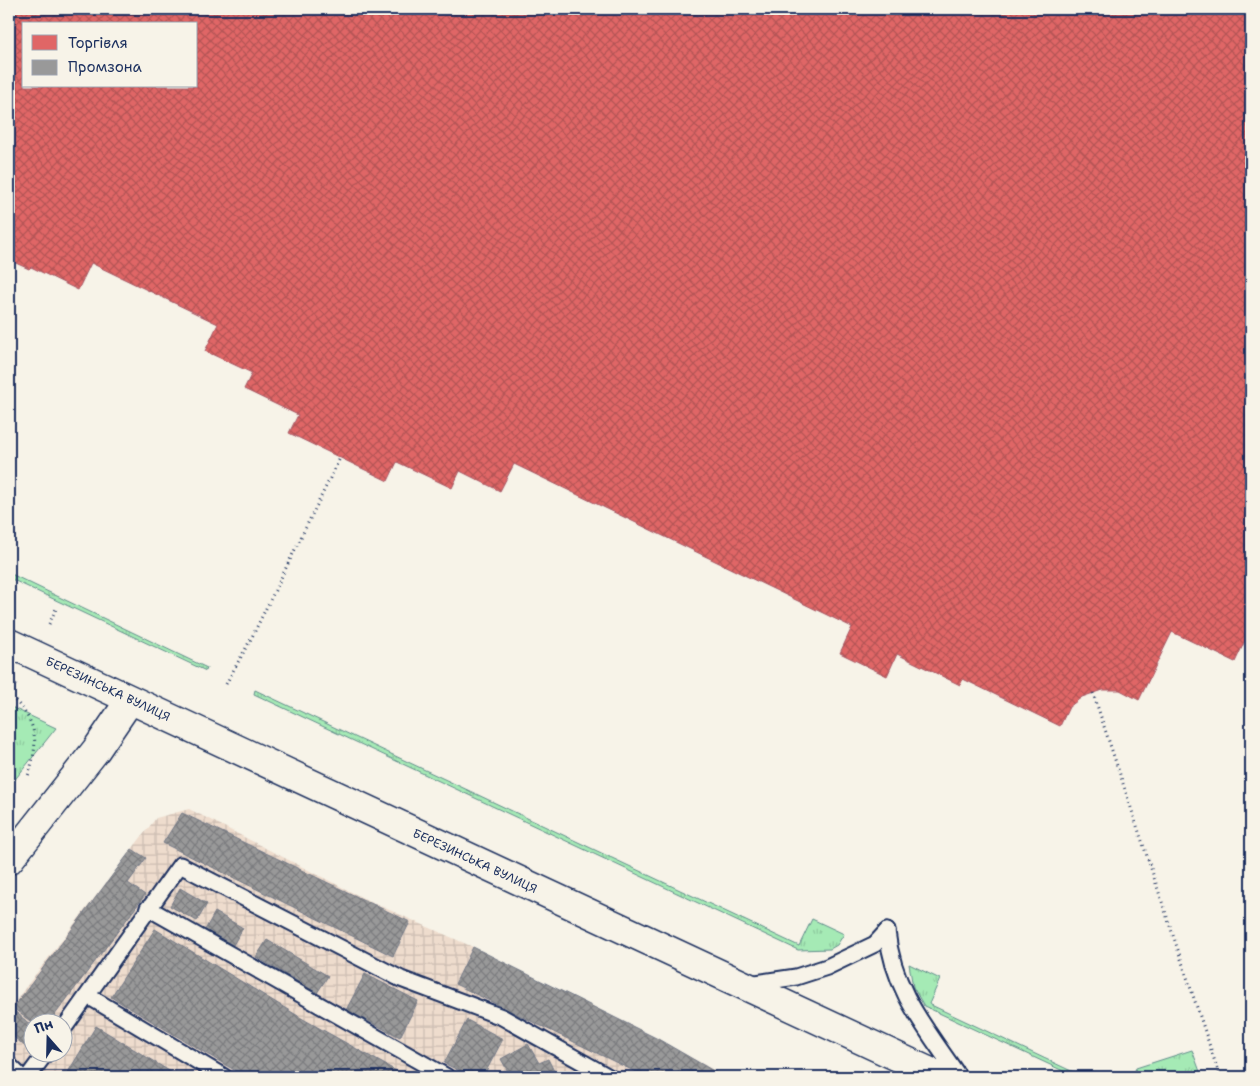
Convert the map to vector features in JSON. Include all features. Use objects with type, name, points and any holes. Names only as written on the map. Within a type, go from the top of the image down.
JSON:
[{"type":"street","name":"БЕРЕЗИНСЬКА ВУЛИЦЯ","points":[[20,649],[941,1077]]},
{"type":"street","points":[[9,860],[96,750],[130,700]]},
{"type":"lane","points":[[72,1018],[180,865],[401,979],[502,1017],[609,1077]]},
{"type":"lane","points":[[148,908],[447,1077]]},
{"type":"lane","points":[[740,985],[796,977],[827,967],[875,944],[887,931],[889,952],[903,992],[959,1077]]},
{"type":"lane","points":[[88,996],[224,1077]]},
{"type":"lane","points":[[9,1064],[21,1077]]},
{"type":"lane","points":[[28,1077],[38,1064]]},
{"type":"path","points":[[226,684],[252,637],[340,458]]},
{"type":"path","points":[[23,786],[27,780],[34,758],[35,745],[31,723],[26,711],[10,695],[20,649],[56,609]]},
{"type":"path","points":[[1093,693],[1220,1077]]},
{"type":"shaded area","points":[[189,809],[367,900],[473,947],[658,1039],[726,1077],[9,1077],[9,1009],[156,818]]},
{"type":"green space","points":[[9,573],[207,668],[206,671],[9,578]]},
{"type":"green space","points":[[255,690],[799,946],[812,919],[844,934],[837,945],[830,949],[798,950],[254,694]]},
{"type":"green space","points":[[9,706],[56,728],[9,787]]},
{"type":"green space","points":[[909,964],[940,979],[929,1004],[1084,1077],[1076,1077],[924,1006],[913,987]]},
{"type":"green space","points":[[1192,1050],[1202,1077],[1132,1077],[1136,1068]]},
{"type":"building: Торгівля","points":[[9,9],[1251,9],[1251,628],[1235,662],[1172,632],[1139,700],[1120,690],[1102,690],[1082,697],[1069,707],[1060,726],[963,679],[960,685],[897,654],[887,676],[840,653],[852,627],[514,464],[500,491],[460,471],[452,488],[397,462],[388,481],[289,433],[298,415],[244,389],[252,373],[205,351],[218,324],[91,263],[78,290],[31,267],[29,269],[9,260]]},
{"type":"building: Промзона","points":[[182,813],[410,922],[393,956],[163,843]]},
{"type":"building: Промзона","points":[[132,849],[146,858],[128,883],[145,895],[56,1014],[22,1015],[13,1008]]},
{"type":"building: Промзона","points":[[180,888],[207,904],[197,921],[170,906]]},
{"type":"building: Промзона","points":[[215,912],[243,928],[233,945],[205,930]]},
{"type":"building: Промзона","points":[[155,929],[303,1019],[407,1077],[246,1077],[111,997]]},
{"type":"building: Промзона","points":[[267,940],[328,976],[317,993],[256,957]]},
{"type":"building: Промзона","points":[[473,947],[658,1039],[724,1077],[646,1077],[455,984]]},
{"type":"building: Промзона","points":[[365,974],[418,1001],[400,1037],[346,1010]]},
{"type":"building: Промзона","points":[[12,1009],[22,1018],[22,1044],[9,1033],[9,1012]]},
{"type":"building: Промзона","points":[[467,1020],[503,1039],[483,1077],[471,1077],[444,1063]]},
{"type":"building: Промзона","points":[[96,1026],[179,1077],[65,1077]]},
{"type":"building: Промзона","points":[[528,1044],[539,1063],[548,1059],[557,1077],[511,1077],[501,1059]]}]
